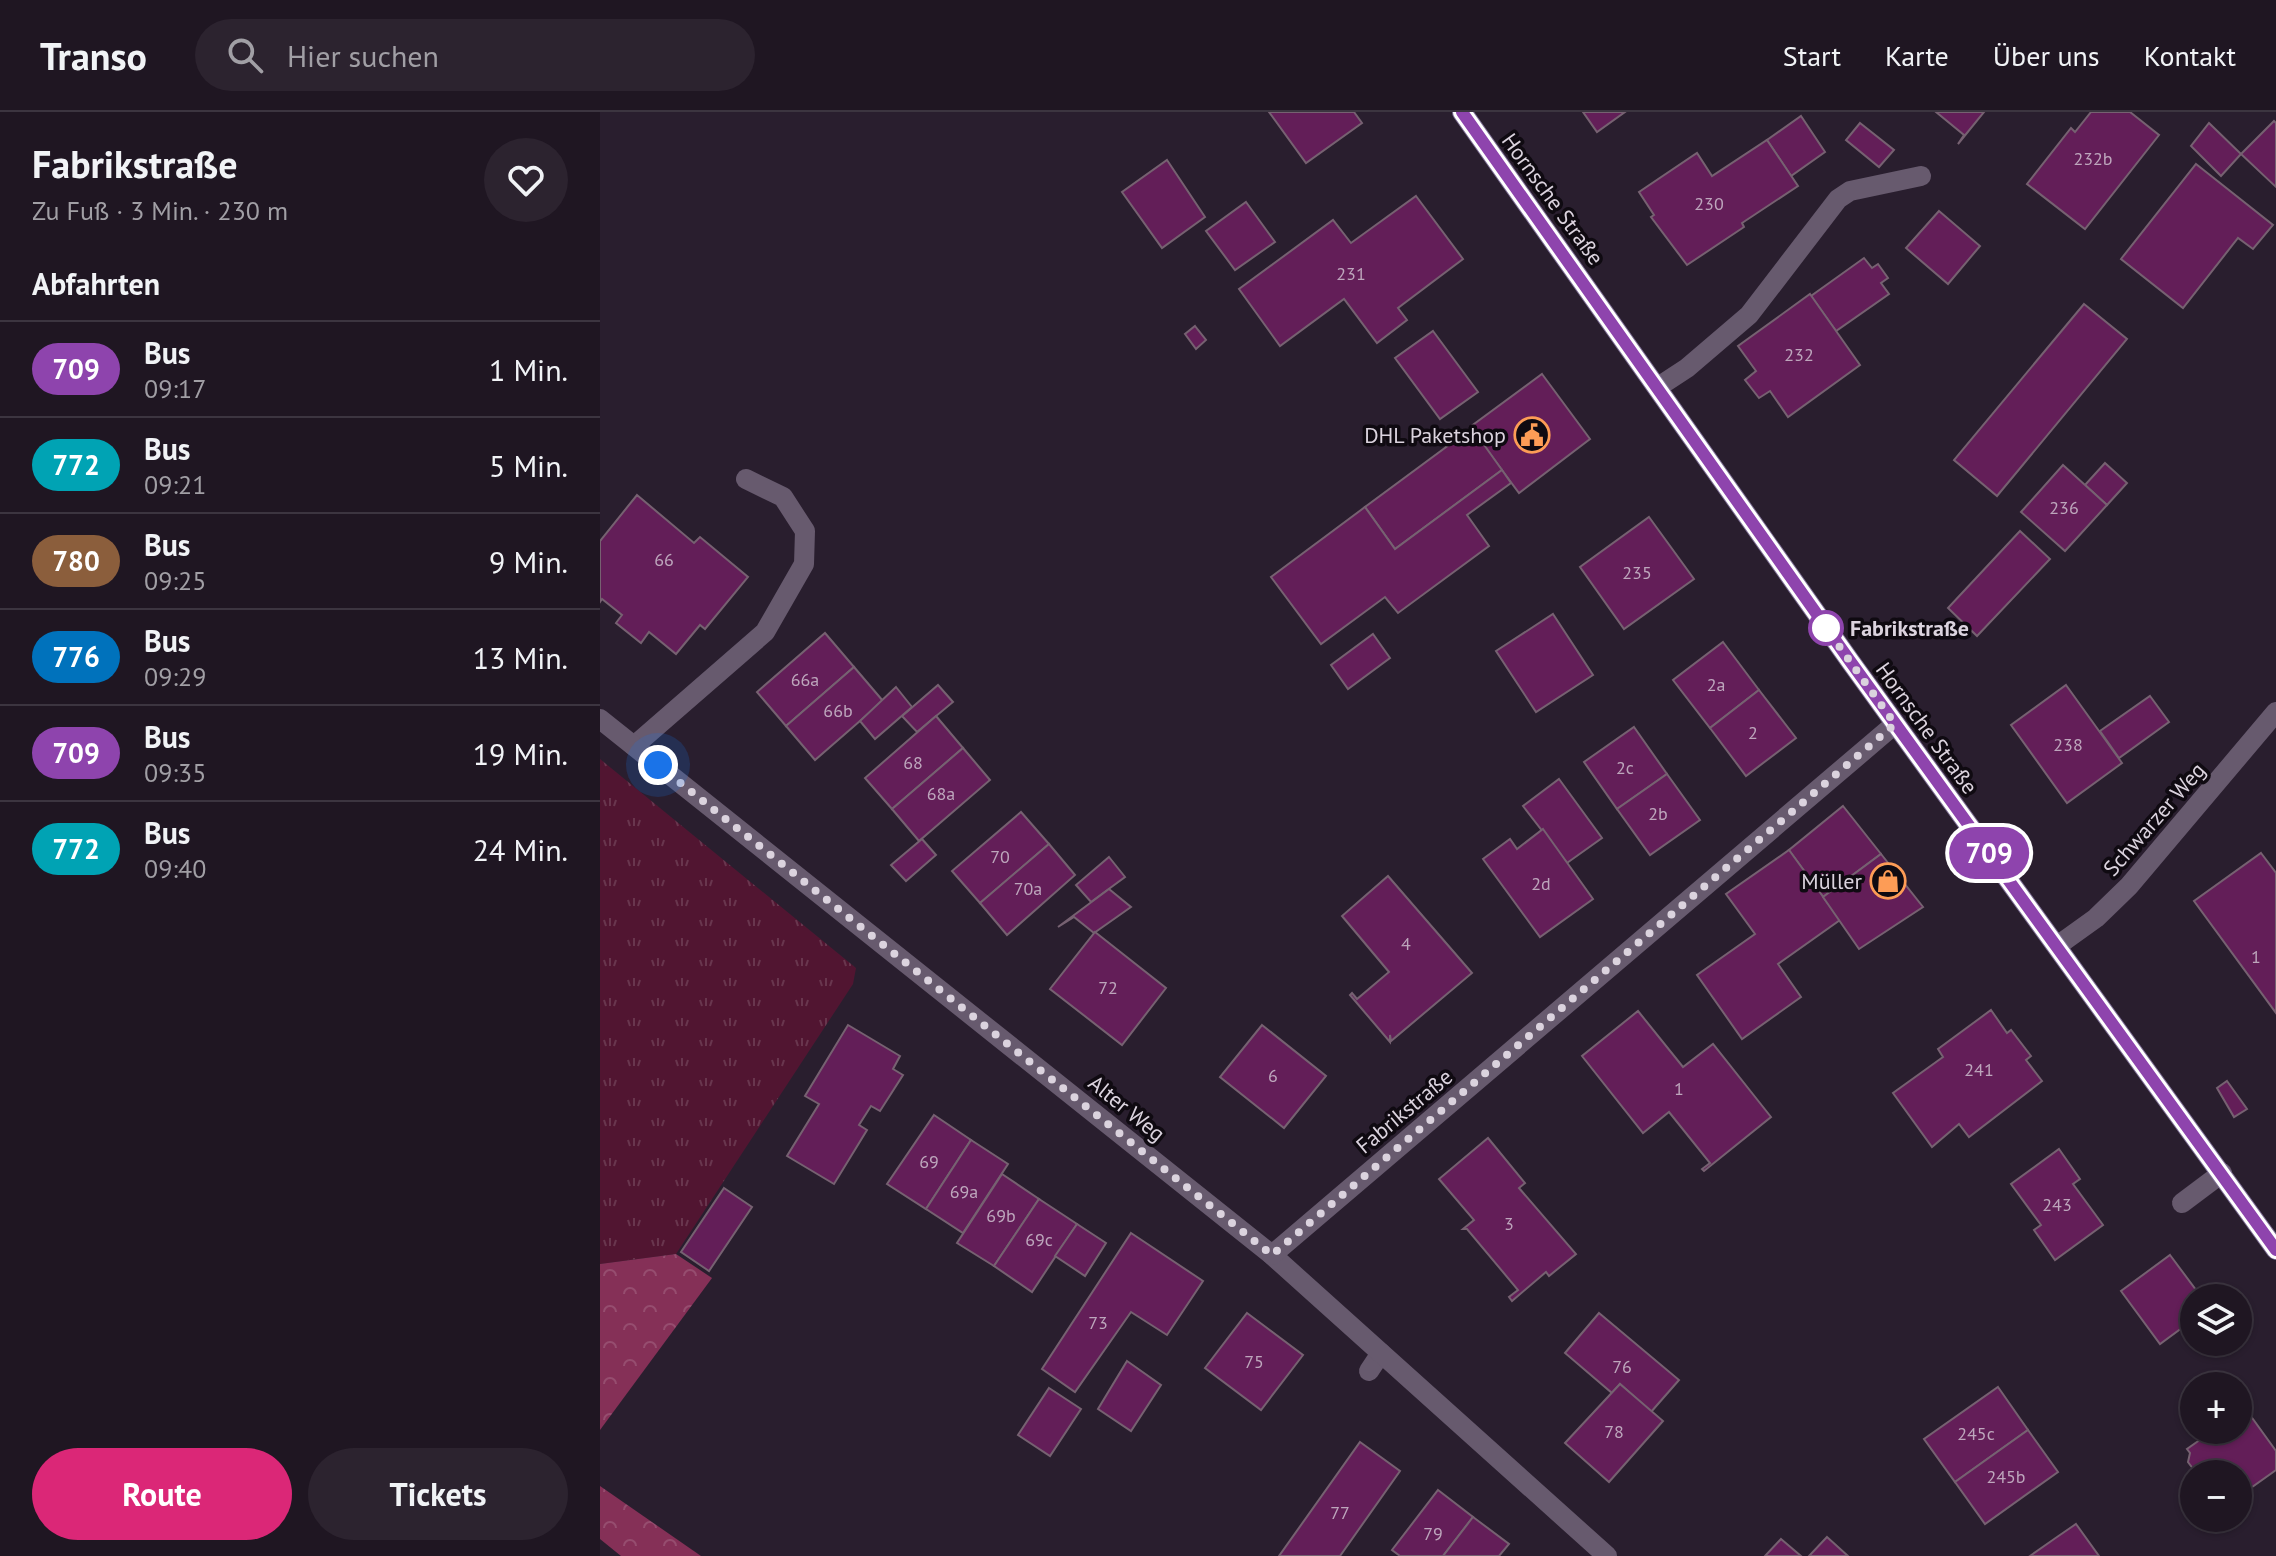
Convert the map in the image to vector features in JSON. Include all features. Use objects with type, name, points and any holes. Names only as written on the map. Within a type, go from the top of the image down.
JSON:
[{"type":"main road","name":"Hornsche Straße","points":[[1462,112],[1895,724],[2276,1250]]},
{"type":"street","points":[[1658,387],[1687,368],[1749,315],[1838,199],[1850,191],[1921,176]]},
{"type":"street","points":[[634,746],[765,632],[804,564],[805,531],[783,497],[746,479]]},
{"type":"street","name":"Schwarzer Weg","points":[[2057,946],[2096,918],[2129,886],[2276,712]]},
{"type":"street","name":"Alter Weg","points":[[600,719],[1272,1255],[1607,1556]]},
{"type":"street","name":"Fabrikstraße","points":[[1272,1255],[1895,724]]},
{"type":"street","points":[[2182,1203],[2222,1173]]},
{"type":"street","points":[[1369,1371],[1381,1353]]},
{"type":"green space","points":[[600,759],[856,968],[853,984],[676,1254],[600,1264]]},
{"type":"green space","points":[[676,1254],[712,1278],[600,1430],[600,1264]]},
{"type":"green space","points":[[600,1486],[701,1556],[621,1556],[600,1539]]},
{"type":"building","points":[[1269,112],[1354,112],[1362,123],[1306,163]]},
{"type":"building","points":[[1583,112],[1625,112],[1597,132]]},
{"type":"building","points":[[1936,112],[1984,112],[1958,144],[1964,135]]},
{"type":"building","points":[[2091,112],[2130,112],[2159,135],[2085,229],[2027,184],[2071,128],[2075,132]]},
{"type":"building","points":[[1801,116],[1825,152],[1791,176],[1767,140]]},
{"type":"building","points":[[2274,121],[2276,123],[2276,187],[2241,154]]},
{"type":"building","points":[[1860,123],[1894,150],[1879,167],[1846,140]]},
{"type":"building","points":[[2209,123],[2241,154],[2221,176],[2191,146]]},
{"type":"building","points":[[1767,140],[1798,186],[1687,265],[1651,217],[1654,215],[1639,192],[1697,153],[1712,176]]},
{"type":"building","points":[[1167,160],[1205,217],[1162,248],[1122,192]]},
{"type":"building","points":[[2196,164],[2273,225],[2253,249],[2238,238],[2183,308],[2121,259]]},
{"type":"building","points":[[1416,196],[1463,259],[1398,308],[1407,320],[1377,343],[1344,299],[1280,346],[1239,289],[1333,220],[1351,243]]},
{"type":"building","points":[[1246,202],[1275,242],[1235,270],[1206,231]]},
{"type":"building","points":[[1939,211],[1980,246],[1948,284],[1906,248]]},
{"type":"building","points":[[1864,258],[1872,268],[1878,264],[1888,278],[1881,283],[1889,294],[1836,331],[1811,296]]},
{"type":"building","points":[[1810,294],[1860,365],[1788,417],[1770,391],[1759,398],[1745,380],[1756,371],[1738,346]]},
{"type":"building","points":[[2084,304],[2127,339],[1997,496],[1954,460]]},
{"type":"building","points":[[1195,326],[1206,340],[1196,349],[1185,334]]},
{"type":"building","points":[[1433,331],[1478,392],[1440,419],[1395,358]]},
{"type":"building","points":[[1542,374],[1590,439],[1519,493],[1470,427]]},
{"type":"building","points":[[1472,428],[1502,470],[1395,549],[1365,507]]},
{"type":"building","points":[[2105,463],[2127,483],[2107,505],[2085,485]]},
{"type":"building","points":[[2063,465],[2107,505],[2065,551],[2021,512]]},
{"type":"building","points":[[1502,470],[1511,483],[1467,515],[1489,546],[1398,613],[1385,597],[1321,644],[1271,577],[1365,507],[1395,549]]},
{"type":"building","points":[[637,495],[694,543],[700,537],[748,577],[705,629],[700,625],[676,654],[649,632],[641,643],[616,623],[622,615],[602,599],[600,602],[600,541]]},
{"type":"building","points":[[1649,517],[1694,579],[1624,629],[1580,567]]},
{"type":"building","points":[[2020,531],[2050,559],[1977,636],[1948,608]]},
{"type":"building","points":[[1553,614],[1593,675],[1536,712],[1496,651]]},
{"type":"building","points":[[825,633],[854,667],[786,726],[757,692]]},
{"type":"building","points":[[1373,634],[1390,658],[1348,689],[1331,665]]},
{"type":"building","points":[[1723,642],[1759,690],[1710,728],[1673,680]]},
{"type":"building","points":[[854,667],[883,701],[815,760],[786,726]]},
{"type":"building","points":[[938,685],[953,702],[917,732],[902,716]]},
{"type":"building","points":[[2066,685],[2122,763],[2067,803],[2011,725]]},
{"type":"building","points":[[896,687],[912,707],[875,739],[860,721]]},
{"type":"building","points":[[1759,690],[1796,738],[1746,776],[1710,728]]},
{"type":"building","points":[[2150,696],[2169,722],[2119,758],[2100,731]]},
{"type":"building","points":[[936,716],[963,748],[892,809],[865,778]]},
{"type":"building","points":[[1634,727],[1667,774],[1617,809],[1584,762]]},
{"type":"building","points":[[963,748],[990,780],[919,841],[892,809]]},
{"type":"building","points":[[1667,774],[1700,820],[1650,855],[1617,809]]},
{"type":"building","points":[[1559,779],[1602,838],[1567,863],[1523,806]]},
{"type":"building","points":[[1843,806],[1881,854],[1823,897],[1789,850]]},
{"type":"building","points":[[1021,812],[1049,844],[980,903],[952,871]]},
{"type":"building","points":[[1543,829],[1593,899],[1540,937],[1483,859],[1510,839],[1517,849]]},
{"type":"building","points":[[922,839],[936,855],[906,881],[891,865]]},
{"type":"building","points":[[1049,844],[1075,875],[1007,935],[980,903]]},
{"type":"building","points":[[1789,850],[1840,920],[1778,964],[1801,997],[1742,1039],[1697,975],[1755,934],[1726,894]]},
{"type":"building","points":[[2261,853],[2276,873],[2276,1013],[2194,901]]},
{"type":"building","points":[[1881,854],[1923,907],[1859,949],[1823,897]]},
{"type":"building","points":[[1109,857],[1125,877],[1091,902],[1076,885]]},
{"type":"building","points":[[1388,876],[1472,973],[1391,1041],[1390,1035],[1390,1042],[1350,995],[1352,993],[1357,999],[1389,972],[1342,916]]},
{"type":"building","points":[[1109,889],[1131,907],[1094,933],[1074,917],[1058,927]]},
{"type":"building","points":[[1095,932],[1166,988],[1122,1045],[1050,989]]},
{"type":"building","points":[[1991,1010],[2007,1033],[2011,1030],[2031,1056],[2026,1060],[2042,1081],[1969,1137],[1959,1124],[1932,1147],[1893,1093],[1943,1057],[1938,1049]]},
{"type":"building","points":[[1638,1011],[1683,1067],[1713,1044],[1771,1117],[1704,1171],[1702,1169],[1710,1163],[1669,1112],[1643,1133],[1582,1056]]},
{"type":"building","points":[[848,1025],[900,1056],[893,1069],[903,1075],[880,1111],[871,1106],[859,1125],[867,1130],[834,1184],[787,1156],[819,1104],[805,1096]]},
{"type":"building","points":[[1262,1025],[1326,1076],[1284,1128],[1220,1077]]},
{"type":"building","points":[[2227,1081],[2247,1109],[2234,1117],[2217,1088]]},
{"type":"building","points":[[934,1115],[971,1140],[926,1209],[887,1184]]},
{"type":"building","points":[[1488,1138],[1525,1183],[1519,1188],[1576,1254],[1549,1276],[1546,1272],[1512,1301],[1509,1297],[1518,1290],[1467,1229],[1463,1229],[1474,1220],[1439,1179]]},
{"type":"building","points":[[971,1140],[1008,1164],[963,1233],[926,1209]]},
{"type":"building","points":[[2059,1149],[2080,1179],[2073,1184],[2103,1225],[2055,1260],[2034,1230],[2041,1225],[2011,1184]]},
{"type":"building","points":[[1002,1174],[1039,1199],[994,1266],[957,1243]]},
{"type":"building","points":[[724,1188],[752,1207],[709,1271],[681,1252]]},
{"type":"building","points":[[1039,1199],[1077,1224],[1032,1292],[994,1266]]},
{"type":"building","points":[[1077,1224],[1106,1243],[1085,1276],[1055,1256]]},
{"type":"building","points":[[1131,1233],[1203,1281],[1167,1335],[1131,1312],[1075,1392],[1042,1369]]},
{"type":"building","points":[[2170,1255],[2192,1284],[2180,1284],[2180,1329],[2160,1344],[2121,1291]]},
{"type":"building","points":[[1247,1313],[1303,1355],[1261,1410],[1205,1368]]},
{"type":"building","points":[[1599,1313],[1679,1380],[1651,1412],[1620,1384],[1612,1393],[1565,1353]]},
{"type":"building","points":[[1127,1361],[1161,1385],[1131,1431],[1098,1409]]},
{"type":"building","points":[[1620,1384],[1663,1421],[1609,1482],[1565,1443]]},
{"type":"building","points":[[1998,1387],[2028,1430],[1955,1482],[1924,1439]]},
{"type":"building","points":[[1049,1388],[1081,1409],[1050,1456],[1018,1435]]},
{"type":"building","points":[[2252,1418],[2276,1451],[2276,1470],[2252,1487],[2252,1460],[2188,1460],[2190,1453],[2187,1449],[2194,1444],[2252,1444]]},
{"type":"building","points":[[2028,1430],[2058,1472],[1985,1524],[1955,1482]]},
{"type":"building","points":[[1360,1442],[1400,1471],[1340,1556],[1279,1556]]},
{"type":"building","points":[[1438,1490],[1473,1517],[1443,1556],[1400,1556],[1392,1550]]},
{"type":"building","points":[[1473,1517],[1509,1544],[1499,1556],[1443,1556]]},
{"type":"building","points":[[2076,1524],[2099,1556],[2030,1556],[2057,1537]]},
{"type":"building","points":[[1827,1537],[1848,1556],[1809,1556]]},
{"type":"building","points":[[1781,1539],[1801,1556],[1765,1556]]},
{"type":"bus line","name":"709","points":[[1462,112],[1850,661],[2276,1250]]},
{"type":"place","name":"DHL Paketshop","points":[[1532,435]]},
{"type":"place","name":"Fabrikstraße","points":[[1826,628]]},
{"type":"place","name":"Müller","points":[[1888,881]]},
{"type":"route","points":[[658,765],[1272,1255],[1895,724],[1826,628]]}]
